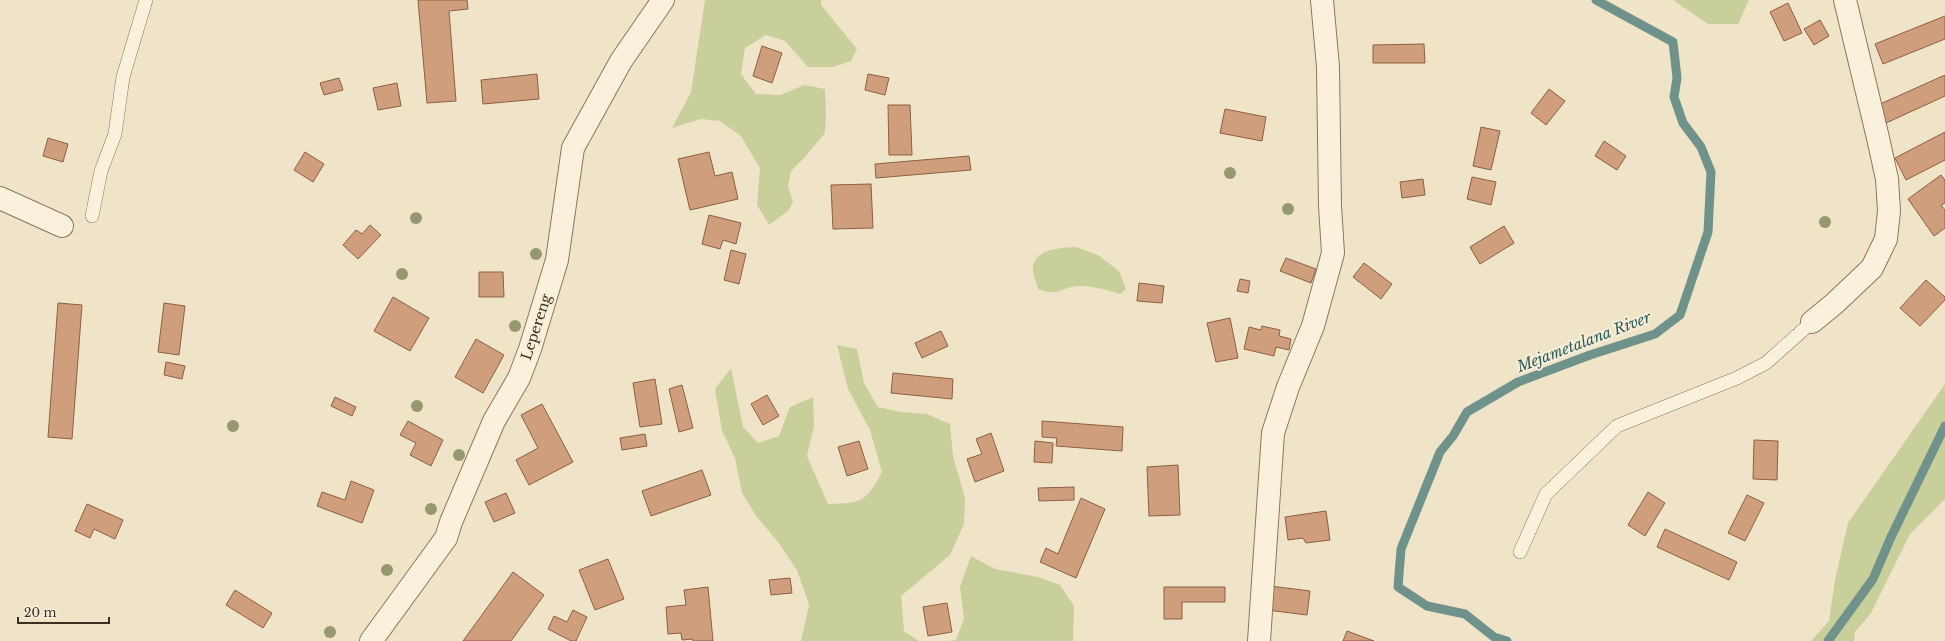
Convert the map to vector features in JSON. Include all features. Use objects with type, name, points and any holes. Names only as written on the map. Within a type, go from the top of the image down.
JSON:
[{"type":"street","name":"Lepereng","points":[[371,641],[446,538],[451,522],[494,421],[519,378],[530,349],[557,260],[573,148],[621,61],[663,0]]},
{"type":"street","points":[[1259,641],[1273,433],[1288,387],[1313,326],[1333,253],[1329,199],[1328,67],[1322,0]]},
{"type":"street","points":[[1812,322],[1834,304],[1872,268],[1886,239],[1889,210],[1887,179],[1845,0]]},
{"type":"street","points":[[0,198],[62,226]]},
{"type":"lane","points":[[92,216],[101,171],[115,134],[123,76],[146,0]]},
{"type":"lane","points":[[1520,552],[1546,494],[1617,426],[1738,378],[1766,363],[1812,322]]},
{"type":"green space","points":[[705,0],[821,0],[821,5],[857,49],[851,61],[832,67],[808,67],[785,41],[766,35],[745,48],[741,74],[756,94],[780,95],[804,85],[825,89],[825,133],[791,171],[788,186],[793,202],[789,210],[769,225],[757,205],[760,168],[741,136],[720,121],[701,119],[672,128],[691,92]]},
{"type":"green space","points":[[1673,0],[1749,0],[1738,24],[1708,24]]},
{"type":"green space","points":[[1076,247],[1098,255],[1119,271],[1126,289],[1120,294],[1100,288],[1085,286],[1074,286],[1056,292],[1038,289],[1033,267],[1039,256],[1050,250]]},
{"type":"green space","points":[[837,345],[857,349],[864,383],[878,407],[902,412],[927,414],[950,424],[953,456],[965,498],[964,524],[950,555],[901,596],[904,631],[919,641],[801,641],[809,605],[797,570],[778,542],[757,517],[742,493],[735,458],[722,431],[715,389],[731,368],[743,427],[758,443],[779,436],[790,407],[813,397],[814,426],[807,456],[828,504],[849,503],[862,499],[872,490],[882,472],[870,430],[848,389]]},
{"type":"green space","points":[[1945,384],[1945,499],[1910,534],[1871,613],[1855,632],[1854,641],[1811,641],[1829,621],[1835,580],[1848,523]]},
{"type":"green space","points":[[971,556],[995,569],[1038,577],[1060,585],[1074,606],[1073,641],[949,641],[956,640],[964,619],[960,587]]},
{"type":"building","points":[[418,0],[467,0],[468,9],[449,11],[456,101],[427,103]]},
{"type":"building","points":[[1788,3],[1802,33],[1784,41],[1770,12]]},
{"type":"building","points":[[1945,16],[1945,39],[1883,64],[1875,44]]},
{"type":"building","points":[[1820,20],[1829,36],[1814,45],[1804,29]]},
{"type":"building","points":[[1424,44],[1425,63],[1373,63],[1373,45]]},
{"type":"building","points":[[762,46],[782,53],[772,83],[753,76]]},
{"type":"building","points":[[537,74],[539,99],[483,104],[481,80]]},
{"type":"building","points":[[868,74],[889,78],[885,95],[865,90]]},
{"type":"building","points":[[1945,75],[1945,96],[1886,123],[1878,105]]},
{"type":"building","points":[[339,78],[343,90],[324,95],[320,83]]},
{"type":"building","points":[[397,83],[401,106],[378,110],[373,88]]},
{"type":"building","points":[[1549,89],[1565,101],[1546,125],[1531,113]]},
{"type":"building","points":[[888,105],[910,105],[912,155],[889,155]]},
{"type":"building","points":[[1225,109],[1266,117],[1262,141],[1220,133]]},
{"type":"building","points":[[1481,127],[1500,131],[1491,170],[1473,166]]},
{"type":"building","points":[[1945,132],[1945,160],[1906,180],[1895,158]]},
{"type":"building","points":[[48,138],[68,144],[63,162],[43,156]]},
{"type":"building","points":[[1604,141],[1626,156],[1617,170],[1595,156]]},
{"type":"building","points":[[305,152],[324,164],[313,182],[294,170]]},
{"type":"building","points":[[709,152],[715,176],[732,172],[738,199],[690,210],[678,159]]},
{"type":"building","points":[[969,156],[971,170],[876,178],[875,164]]},
{"type":"building","points":[[1941,175],[1945,180],[1945,203],[1941,205],[1945,210],[1945,228],[1934,236],[1908,199]]},
{"type":"building","points":[[1472,177],[1496,182],[1491,205],[1467,199]]},
{"type":"building","points":[[1423,179],[1425,195],[1402,198],[1400,182]]},
{"type":"building","points":[[871,184],[873,228],[833,229],[831,185]]},
{"type":"building","points":[[709,215],[741,223],[736,244],[723,240],[720,249],[702,244]]},
{"type":"building","points":[[370,225],[381,235],[358,259],[343,245],[356,230],[362,234]]},
{"type":"building","points":[[1504,226],[1514,243],[1480,264],[1470,247]]},
{"type":"building","points":[[731,250],[746,254],[739,284],[724,280]]},
{"type":"building","points":[[1286,258],[1316,269],[1311,283],[1280,271]]},
{"type":"building","points":[[1364,263],[1392,284],[1381,299],[1353,277]]},
{"type":"building","points":[[479,272],[503,272],[504,297],[479,297]]},
{"type":"building","points":[[1240,279],[1250,281],[1248,293],[1237,291]]},
{"type":"building","points":[[1926,280],[1945,297],[1945,300],[1920,326],[1900,308]]},
{"type":"building","points":[[1139,283],[1164,286],[1162,303],[1137,301]]},
{"type":"building","points":[[393,297],[429,318],[410,351],[374,331]]},
{"type":"building","points":[[58,303],[82,305],[72,439],[48,437]]},
{"type":"building","points":[[164,303],[185,306],[179,355],[158,352]]},
{"type":"building","points":[[1230,318],[1238,358],[1216,362],[1207,323]]},
{"type":"building","points":[[1262,326],[1280,330],[1279,336],[1291,339],[1289,350],[1276,347],[1274,356],[1244,349],[1249,327],[1261,330]]},
{"type":"building","points":[[941,331],[948,346],[922,358],[915,343]]},
{"type":"building","points":[[476,339],[504,355],[483,393],[455,377]]},
{"type":"building","points":[[166,362],[185,366],[182,379],[164,375]]},
{"type":"building","points":[[893,373],[953,379],[952,399],[891,393]]},
{"type":"building","points":[[655,379],[662,424],[640,427],[633,383]]},
{"type":"building","points":[[682,385],[693,428],[679,432],[669,389]]},
{"type":"building","points":[[767,395],[779,416],[763,425],[751,404]]},
{"type":"building","points":[[335,397],[356,407],[352,416],[331,406]]},
{"type":"building","points":[[542,404],[573,462],[529,485],[516,460],[538,448],[521,415]]},
{"type":"building","points":[[408,421],[443,440],[431,466],[410,455],[416,443],[400,435]]},
{"type":"building","points":[[1042,421],[1123,427],[1122,451],[1056,446],[1057,438],[1042,437]]},
{"type":"building","points":[[991,433],[1004,471],[975,482],[967,459],[982,454],[976,439]]},
{"type":"building","points":[[645,434],[647,446],[622,450],[620,438]]},
{"type":"building","points":[[1754,440],[1778,441],[1777,480],[1753,479]]},
{"type":"building","points":[[859,441],[868,469],[847,476],[838,447]]},
{"type":"building","points":[[1035,441],[1053,443],[1052,463],[1034,462]]},
{"type":"building","points":[[1178,465],[1180,515],[1149,516],[1147,467]]},
{"type":"building","points":[[702,470],[711,495],[651,516],[642,491]]},
{"type":"building","points":[[351,481],[374,490],[362,523],[317,506],[322,492],[345,500]]},
{"type":"building","points":[[1074,487],[1074,500],[1039,501],[1038,488]]},
{"type":"building","points":[[1648,492],[1665,503],[1645,536],[1628,525]]},
{"type":"building","points":[[506,493],[515,513],[494,522],[485,502]]},
{"type":"building","points":[[1747,495],[1764,503],[1745,541],[1728,533]]},
{"type":"building","points":[[1081,498],[1105,509],[1076,578],[1040,562],[1046,548],[1058,554]]},
{"type":"building","points":[[87,504],[123,520],[115,539],[94,529],[90,538],[75,531]]},
{"type":"building","points":[[1326,511],[1330,540],[1306,543],[1303,538],[1288,540],[1285,517]]},
{"type":"building","points":[[1665,529],[1737,562],[1729,580],[1657,547]]},
{"type":"building","points":[[608,559],[624,599],[595,610],[579,570]]},
{"type":"building","points":[[513,572],[544,595],[511,641],[463,641]]},
{"type":"building","points":[[790,578],[792,593],[771,595],[769,580]]},
{"type":"building","points":[[1270,586],[1310,591],[1307,615],[1267,610]]},
{"type":"building","points":[[708,587],[713,641],[693,641],[693,639],[682,640],[681,633],[668,634],[666,607],[686,605],[684,590]]},
{"type":"building","points":[[1164,587],[1225,587],[1225,602],[1182,602],[1182,619],[1164,619]]},
{"type":"building","points":[[235,590],[272,613],[263,628],[226,605]]},
{"type":"building","points":[[947,603],[952,632],[928,636],[923,607]]},
{"type":"building","points":[[573,610],[587,617],[576,641],[571,641],[548,629],[554,616],[567,622]]},
{"type":"building","points":[[1347,631],[1374,641],[1343,641]]},
{"type":"waterway","name":"Mejametalana River","points":[[1507,641],[1494,637],[1465,614],[1427,606],[1398,587],[1401,549],[1440,452],[1453,436],[1467,412],[1518,382],[1590,355],[1655,334],[1680,315],[1708,232],[1711,172],[1701,147],[1683,123],[1674,97],[1677,78],[1673,42],[1596,0]]},
{"type":"waterway","points":[[1828,641],[1873,579],[1891,537],[1945,426]]}]
